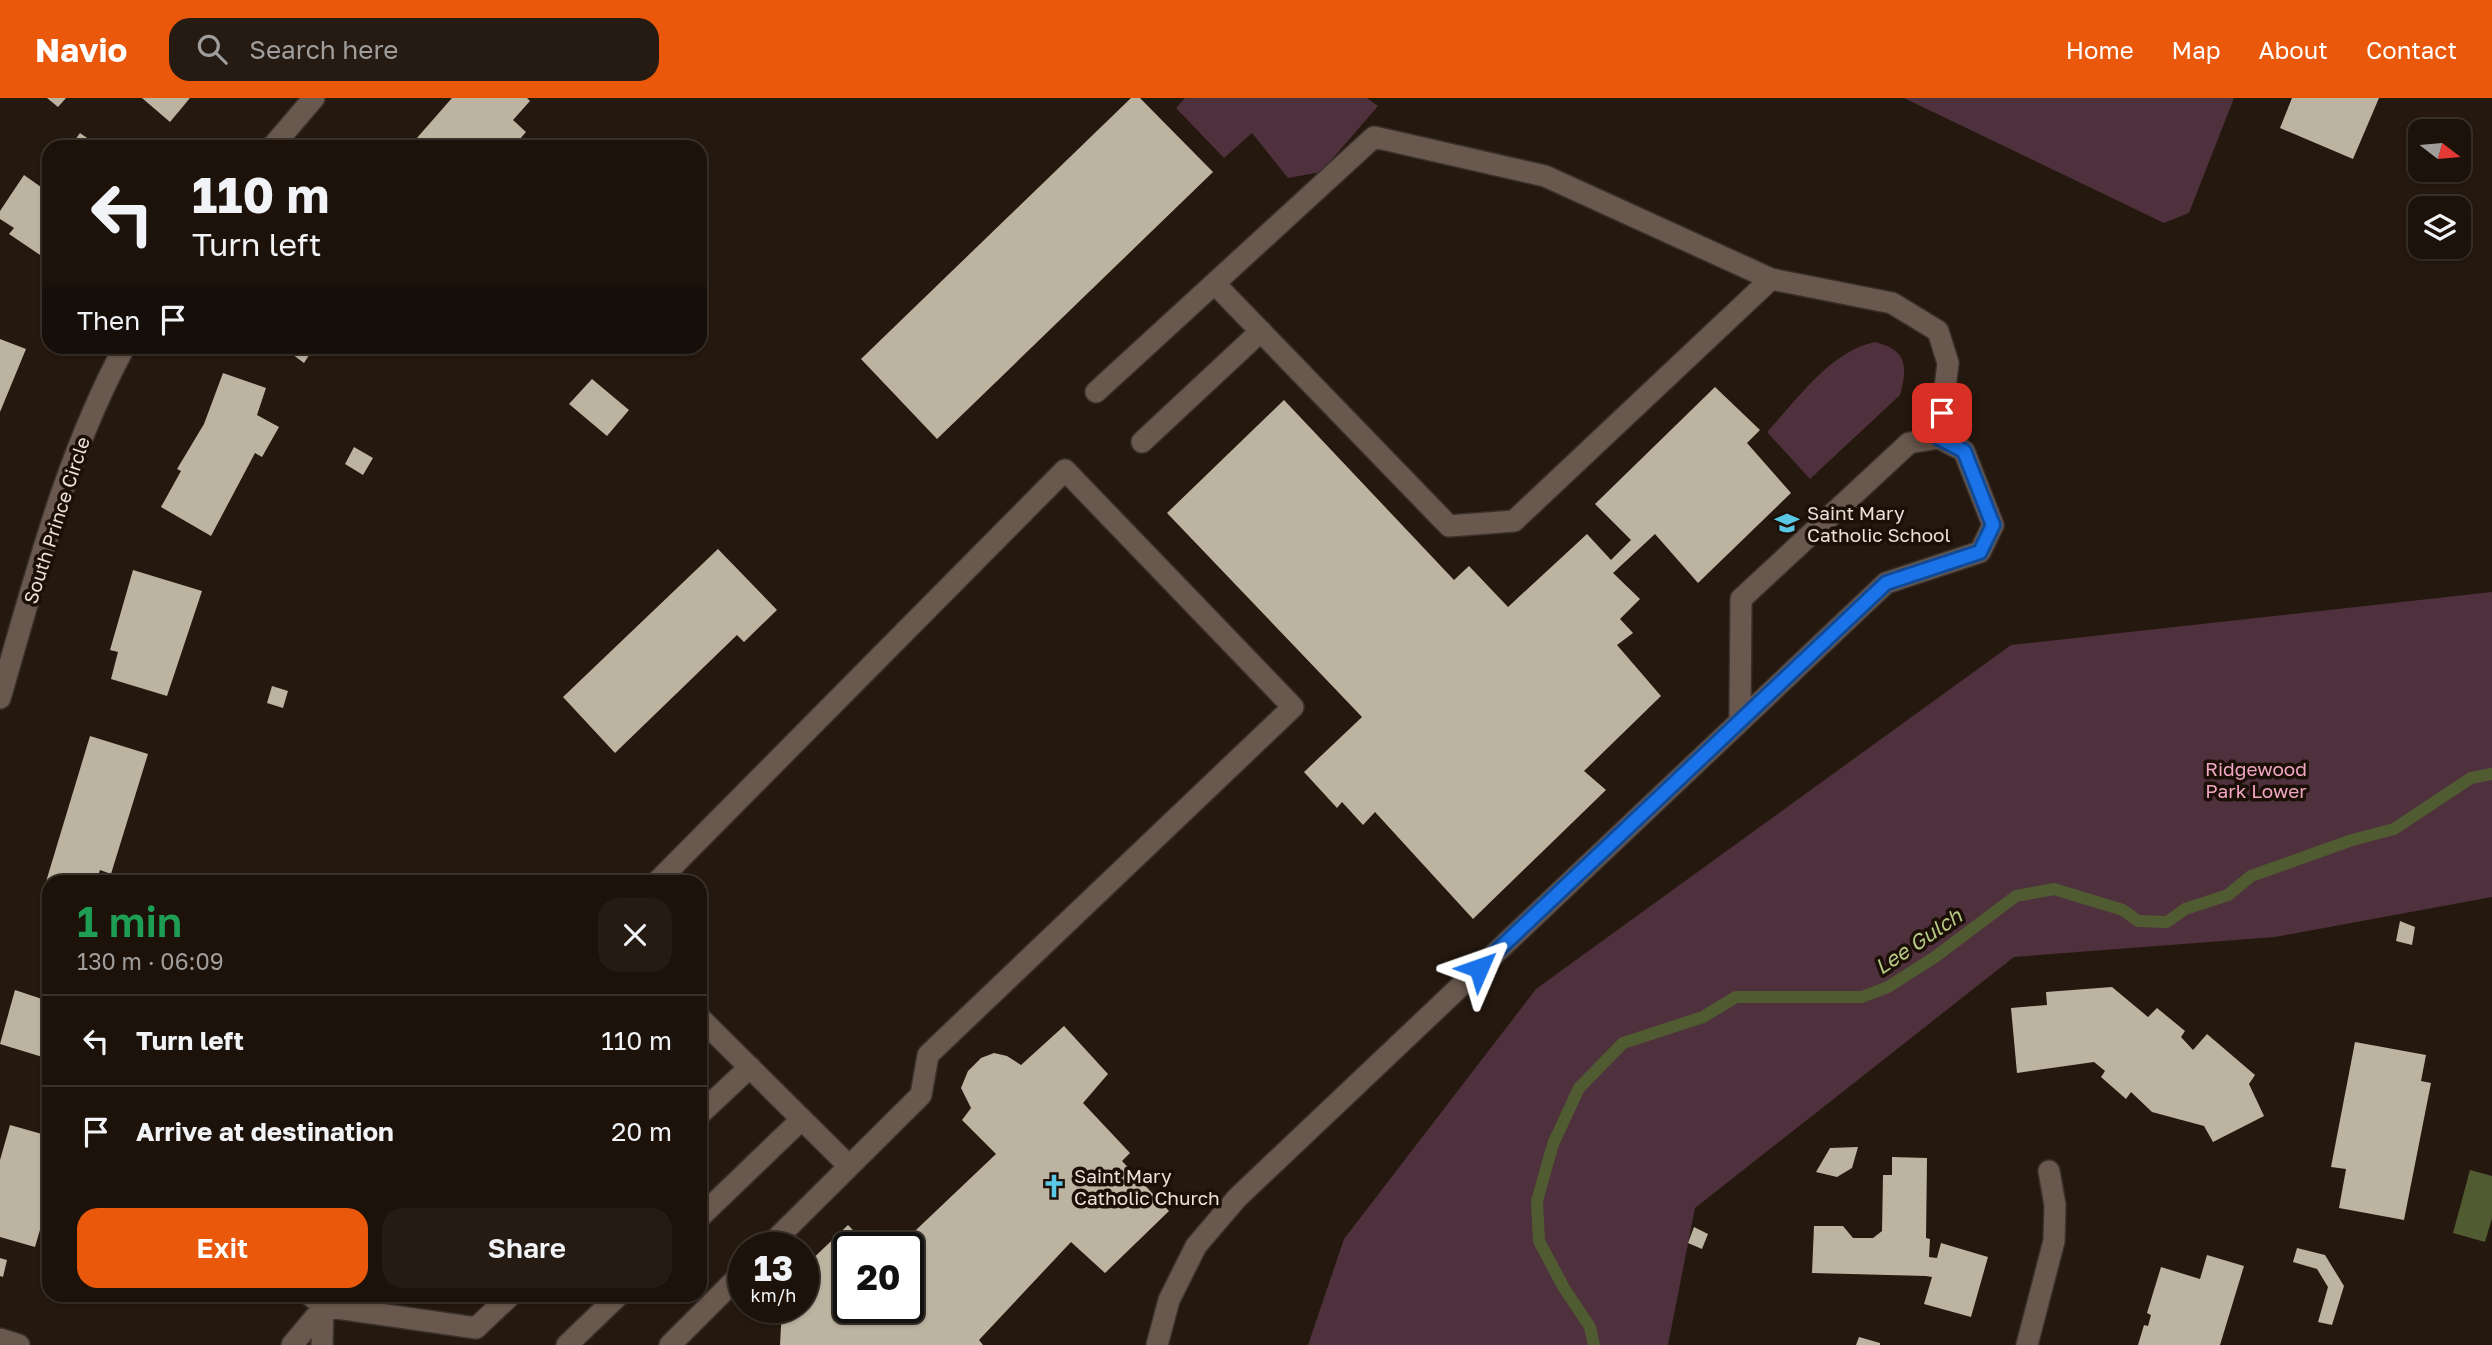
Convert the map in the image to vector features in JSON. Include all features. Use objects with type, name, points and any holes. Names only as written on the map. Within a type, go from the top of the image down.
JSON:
[{"type":"street","points":[[278,140],[314,98]]},
{"type":"street","points":[[1096,393],[1374,137],[1545,176],[1772,279],[1892,303],[1938,331],[1948,363],[1939,438]]},
{"type":"street","points":[[1215,284],[1449,526],[1514,520],[1772,279]]},
{"type":"street","points":[[1142,442],[1261,331]]},
{"type":"street","name":"South Prince Circle","points":[[0,698],[52,517],[99,394],[121,354]]},
{"type":"street","points":[[1157,1345],[1169,1300],[1196,1246],[1237,1198],[1886,583],[1980,552],[1993,525],[1964,451],[1939,438],[1909,443],[1741,598],[1740,720]]},
{"type":"street","points":[[663,875],[1065,470],[1293,707],[928,1055],[921,1095],[783,1232]]},
{"type":"street","points":[[707,1025],[849,1166]]},
{"type":"street","points":[[707,1107],[750,1067]]},
{"type":"street","points":[[707,1210],[802,1119]]},
{"type":"street","points":[[2027,1345],[2054,1241],[2054,1205],[2049,1171]]},
{"type":"street","points":[[670,1345],[728,1287]]},
{"type":"street","points":[[292,1345],[320,1302]]},
{"type":"street","points":[[322,1302],[322,1345]]},
{"type":"street","points":[[338,1302],[476,1328],[504,1302]]},
{"type":"street","points":[[567,1345],[612,1302]]},
{"type":"street","points":[[0,1339],[19,1345]]},
{"type":"green space","points":[[1185,98],[1367,98],[1378,106],[1321,172],[1288,178],[1252,133],[1224,158],[1176,108]]},
{"type":"green space","points":[[1904,98],[2234,98],[2189,213],[2164,223]]},
{"type":"green space","points":[[1875,342],[1894,350],[1902,361],[1904,376],[1900,395],[1810,479],[1767,432],[1829,366],[1858,347]]},
{"type":"green space","name":"Ridgewood Park Lower","points":[[2492,592],[2492,897],[2275,937],[2014,957],[1695,1208],[1668,1345],[1308,1345],[1344,1239],[1536,989],[2011,645]]},
{"type":"shaded area","points":[[2470,1170],[2492,1176],[2492,1218],[2485,1242],[2453,1233]]},
{"type":"building","points":[[47,98],[66,98],[58,107]]},
{"type":"building","points":[[142,98],[190,98],[170,122]]},
{"type":"building","points":[[452,98],[527,98],[530,101],[513,120],[526,132],[519,140],[415,140]]},
{"type":"building","points":[[1131,98],[1140,98],[1213,172],[937,439],[861,359]]},
{"type":"building","points":[[2292,98],[2379,98],[2353,159],[2280,128]]},
{"type":"building","points":[[80,133],[90,140],[75,140]]},
{"type":"building","points":[[24,175],[42,186],[42,256],[9,234],[14,228],[0,219],[0,211]]},
{"type":"building","points":[[0,339],[26,349],[0,412]]},
{"type":"building","points":[[292,354],[310,354],[304,363]]},
{"type":"building","points":[[223,373],[266,388],[257,415],[279,427],[262,457],[255,453],[211,536],[161,507],[181,471],[177,469],[204,424]]},
{"type":"building","points":[[592,379],[629,410],[607,436],[569,404]]},
{"type":"building","points":[[1715,387],[1760,430],[1747,443],[1791,493],[1698,583],[1655,534],[1613,573],[1640,599],[1620,619],[1633,633],[1617,645],[1661,696],[1584,771],[1606,790],[1473,919],[1375,812],[1363,825],[1342,802],[1337,808],[1304,772],[1362,717],[1167,513],[1284,400],[1454,580],[1469,566],[1508,607],[1587,534],[1611,560],[1631,540],[1595,504]]},
{"type":"building","points":[[354,447],[373,458],[363,475],[345,464]]},
{"type":"building","points":[[718,549],[777,610],[744,642],[737,635],[615,753],[563,697]]},
{"type":"building","points":[[133,570],[202,591],[167,696],[111,679],[118,652],[110,650]]},
{"type":"building","points":[[272,686],[288,691],[283,708],[267,703]]},
{"type":"building","points":[[90,736],[148,754],[111,874],[100,870],[98,875],[48,875]]},
{"type":"building","points":[[2400,921],[2415,927],[2412,945],[2396,941]]},
{"type":"building","points":[[2112,987],[2148,1017],[2157,1008],[2185,1031],[2181,1037],[2193,1050],[2207,1034],[2255,1075],[2249,1084],[2264,1116],[2213,1142],[2204,1126],[2152,1112],[2131,1092],[2126,1099],[2101,1077],[2105,1071],[2094,1062],[2017,1073],[2011,1008],[2047,1005],[2046,992]]},
{"type":"building","points":[[15,990],[42,999],[42,1057],[0,1044]]},
{"type":"building","name":"Saint Mary Catholic Church","points":[[1064,1026],[1108,1074],[1083,1103],[1130,1153],[1122,1161],[1169,1211],[1105,1273],[1071,1242],[979,1340],[983,1345],[780,1345],[781,1323],[819,1323],[819,1253],[833,1239],[833,1323],[924,1323],[924,1232],[914,1232],[996,1154],[962,1120],[971,1108],[961,1088],[968,1071],[981,1058],[994,1053],[1007,1056],[1021,1065]]},
{"type":"building","points":[[2355,1042],[2426,1055],[2421,1081],[2431,1083],[2404,1220],[2339,1208],[2346,1169],[2331,1167]]},
{"type":"building","points":[[10,1125],[42,1134],[42,1223],[35,1247],[0,1237],[0,1160]]},
{"type":"building","points":[[1858,1147],[1852,1168],[1837,1177],[1816,1172],[1830,1148]]},
{"type":"building","points":[[1892,1157],[1927,1158],[1926,1238],[1930,1239],[1929,1257],[1937,1258],[1941,1243],[1988,1257],[1971,1317],[1924,1304],[1932,1277],[1812,1273],[1814,1226],[1843,1226],[1853,1238],[1873,1238],[1882,1231],[1883,1175],[1892,1175]]},
{"type":"building","name":"Saint Mary Catholic Church","points":[[848,1225],[855,1232],[841,1232]]},
{"type":"building","points":[[1694,1227],[1708,1234],[1702,1249],[1688,1243]]},
{"type":"building","points":[[2297,1248],[2325,1255],[2344,1286],[2332,1325],[2318,1322],[2328,1287],[2317,1269],[2293,1262]]},
{"type":"building","points":[[2207,1255],[2244,1266],[2220,1345],[2138,1345],[2144,1325],[2148,1326],[2151,1315],[2147,1313],[2161,1267],[2200,1279]]},
{"type":"building","points":[[0,1258],[7,1260],[3,1277],[0,1276]]},
{"type":"building","points":[[1859,1337],[1880,1343],[1880,1345],[1856,1345]]},
{"type":"waterway","name":"Lee Gulch","points":[[1594,1345],[1590,1327],[1564,1288],[1539,1241],[1537,1201],[1553,1144],[1579,1088],[1623,1043],[1703,1017],[1736,997],[1862,997],[1888,987],[1935,957],[2016,896],[2054,889],[2123,910],[2138,921],[2167,922],[2185,909],[2228,895],[2251,876],[2352,840],[2394,829],[2471,778],[2492,774]]},
{"type":"place","name":"Saint Mary Catholic School","points":[[1787,523]]},
{"type":"place","name":"Saint Mary Catholic Church","points":[[1054,1186]]},
{"type":"route","points":[[1479,968],[1886,583],[1980,552],[1993,525],[1964,451],[1939,438],[1942,413]]}]
